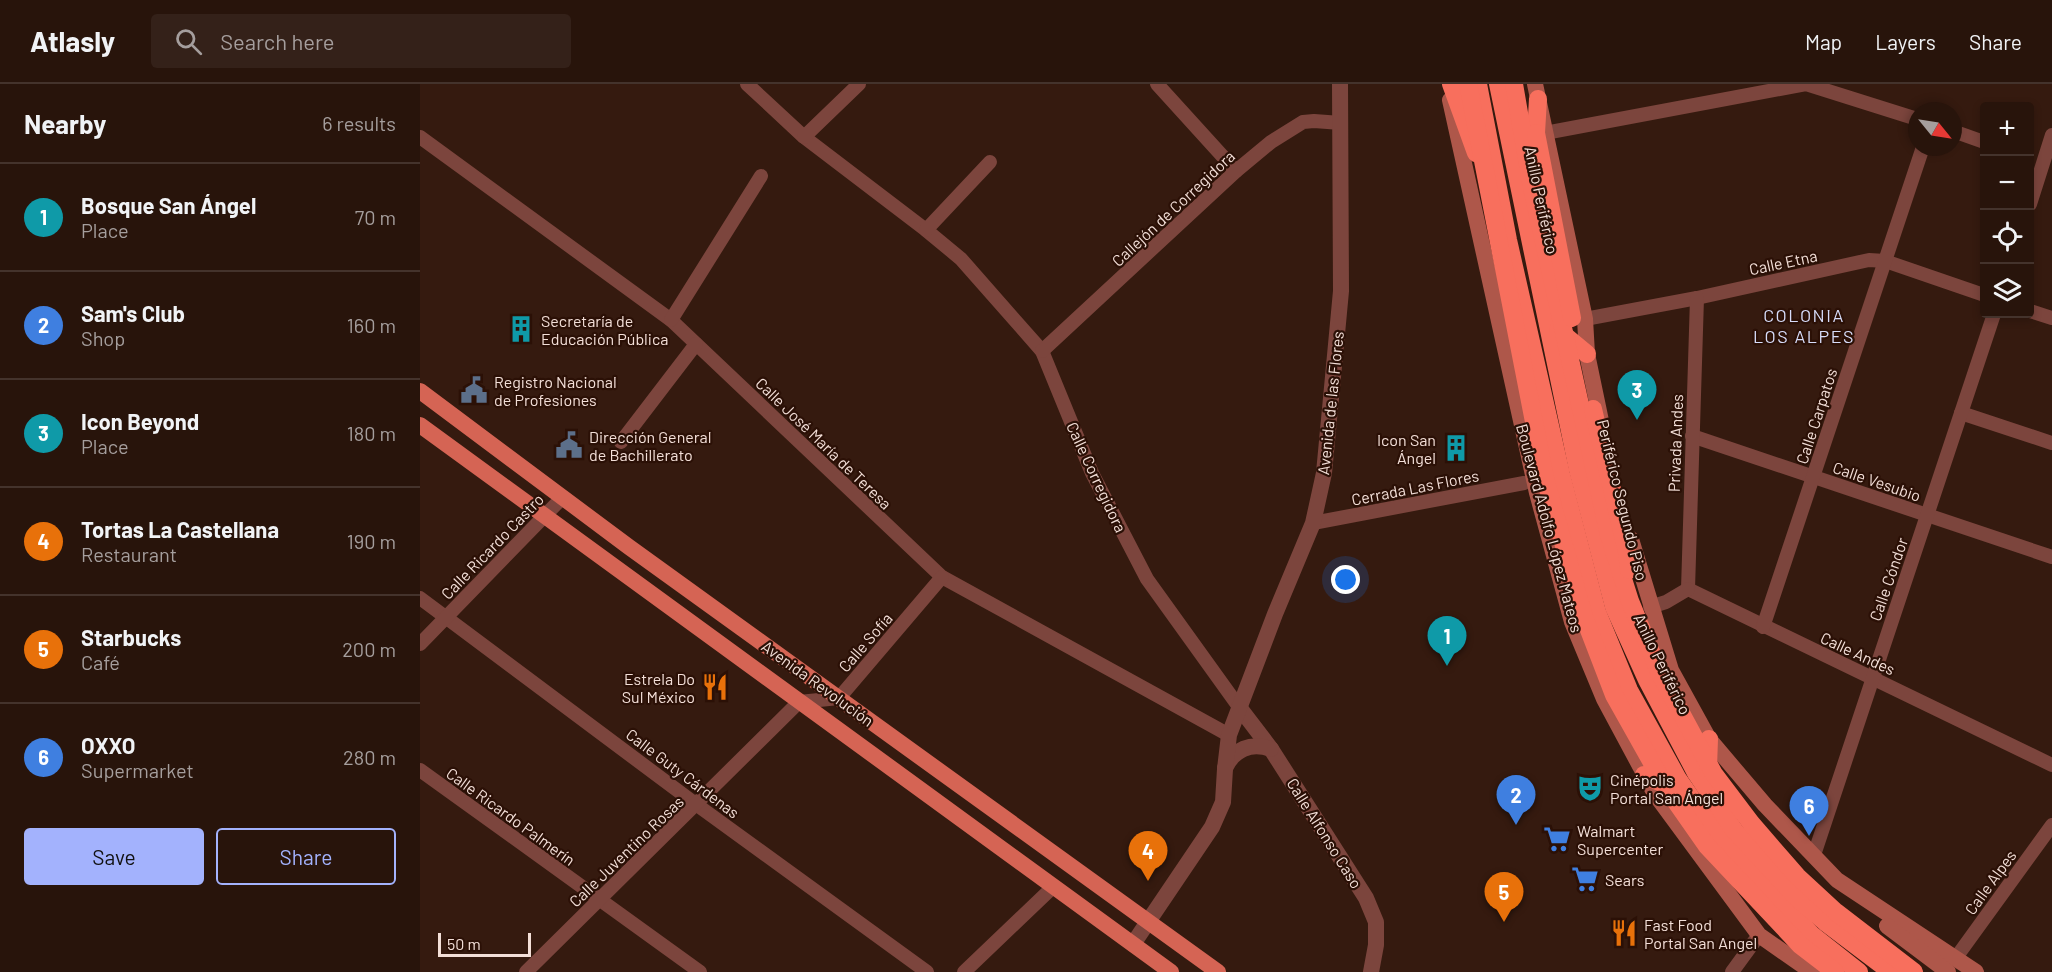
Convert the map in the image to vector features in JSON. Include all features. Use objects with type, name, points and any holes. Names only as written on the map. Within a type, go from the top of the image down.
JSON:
[{"type":"highway","points":[[1449,84],[1509,240]]},
{"type":"highway","points":[[1468,84],[1545,478],[1584,617],[1614,694],[1665,786],[1707,846],[1800,945],[1835,972]]},
{"type":"highway","points":[[1479,84],[1509,240],[1561,474],[1597,612],[1629,690],[1678,779],[1720,839],[1811,934],[1858,972]]},
{"type":"highway","name":"Anillo Periférico","points":[[1498,84],[1578,470],[1614,607],[1647,680],[1696,773],[1734,830],[1798,899],[1891,972]]},
{"type":"highway","name":"Periférico Segundo Piso","points":[[1514,84],[1527,164],[1609,535],[1630,601],[1660,674],[1714,774],[1751,823],[1797,876],[1836,912],[1914,972]]},
{"type":"highway","points":[[1536,91],[1541,133],[1579,351],[1627,552],[1630,601]]},
{"type":"highway","points":[[1547,321],[1587,354]]},
{"type":"highway","points":[[1708,791],[1709,739]]},
{"type":"highway","points":[[1644,775],[1690,796]]},
{"type":"main road","name":"Boulevard Adolfo López Mateos","points":[[1449,84],[1537,492],[1572,622],[1604,699],[1655,794],[1759,935],[1812,972]]},
{"type":"main road","points":[[1541,133],[1585,319],[1587,354],[1613,477],[1650,607],[1671,670],[1709,739],[1765,805],[1869,913],[1952,965],[1976,972]]},
{"type":"main road","name":"Avenida Revolución","points":[[420,390],[563,497],[1218,972]]},
{"type":"main road","name":"Avenida Revolución","points":[[420,425],[1171,972]]},
{"type":"street","name":"Calle Corregidora","points":[[747,84],[804,137],[961,259],[1042,351],[1092,473],[1147,579],[1239,706]]},
{"type":"street","points":[[804,137],[859,84]]},
{"type":"street","points":[[1157,84],[1236,171]]},
{"type":"street","name":"Avenida de las Flores","points":[[1239,706],[1313,523],[1324,473],[1341,291],[1340,84]]},
{"type":"street","points":[[1541,133],[1806,84],[1908,116]]},
{"type":"street","name":"Callejón de Corregidora","points":[[1042,351],[1236,171],[1271,142],[1303,122],[1341,123]]},
{"type":"street","points":[[1962,134],[1980,141]]},
{"type":"street","points":[[2034,195],[2048,163],[2052,135]]},
{"type":"street","name":"Calle José María de Teresa","points":[[420,137],[671,320],[942,577],[1229,735]]},
{"type":"street","name":"Calle Carpatos","points":[[1763,627],[1920,156]]},
{"type":"street","points":[[926,230],[990,162]]},
{"type":"street","points":[[671,320],[761,176]]},
{"type":"street","name":"Calle Etna","points":[[1585,319],[1869,260],[1885,261],[1980,294]]},
{"type":"street","name":"Privada Andes","points":[[1688,590],[1697,297]]},
{"type":"street","points":[[2034,311],[2052,318]]},
{"type":"street","name":"Calle Cóndor","points":[[1814,855],[1993,318]]},
{"type":"street","points":[[621,442],[696,344]]},
{"type":"street","points":[[1960,413],[2052,443]]},
{"type":"street","name":"Calle Vesubio","points":[[1692,436],[2052,557]]},
{"type":"street","name":"Cerrada Las Flores","points":[[1313,523],[1524,483]]},
{"type":"street","name":"Calle Ricardo Castro","points":[[420,644],[563,497]]},
{"type":"street","name":"Calle Sofía","points":[[799,702],[839,698],[942,577]]},
{"type":"street","points":[[1650,607],[1666,602],[1688,590]]},
{"type":"street","name":"Calle Andes","points":[[1688,590],[2052,765]]},
{"type":"street","name":"Calle Guty Cárdenas","points":[[420,598],[697,805],[927,972]]},
{"type":"street","name":"Calle Juventino Rosas","points":[[526,972],[799,702]]},
{"type":"street","points":[[1133,944],[1212,828],[1223,802],[1229,735],[1239,706]]},
{"type":"street","name":"Calle Alfonso Caso","points":[[1239,706],[1271,749],[1366,898],[1376,922],[1376,945],[1371,972]]},
{"type":"street","points":[[1229,735],[1241,738],[1247,736],[1255,728]]},
{"type":"street","points":[[1225,769],[1233,756],[1247,747],[1263,746],[1271,749]]},
{"type":"street","name":"Calle Ricardo Palmerín","points":[[420,770],[700,972]]},
{"type":"street","name":"Calle Alpes","points":[[1952,965],[2052,825]]},
{"type":"street","points":[[964,972],[1053,887]]},
{"type":"street","points":[[1732,972],[1759,935]]},
{"type":"place","name":"Secretaría de Educación Pública","points":[[521,329]]},
{"type":"place","name":"Registro Nacional de Profesiones","points":[[474,390]]},
{"type":"place","name":"Icon Beyond","points":[[1637,420]]},
{"type":"place","name":"Dirección General de Bachillerato","points":[[569,445]]},
{"type":"place","name":"Icon San Ángel","points":[[1456,448]]},
{"type":"place","name":"Bosque San Ángel","points":[[1447,666]]},
{"type":"place","name":"Estrela Do Sul México","points":[[715,687]]},
{"type":"place","name":"Cinépolis Portal San Ángel","points":[[1590,788]]},
{"type":"place","name":"Sam's Club","points":[[1516,825]]},
{"type":"place","name":"OXXO","points":[[1809,836]]},
{"type":"place","name":"Walmart Supercenter","points":[[1557,839]]},
{"type":"place","name":"Sears","points":[[1585,879]]},
{"type":"place","name":"Tortas La Castellana","points":[[1148,881]]},
{"type":"place","name":"Starbucks","points":[[1504,922]]},
{"type":"place","name":"Fast Food Portal San Angel","points":[[1624,933]]},
{"type":"district","name":"COLONIA LOS ALPES","points":[[1804,325]]}]
